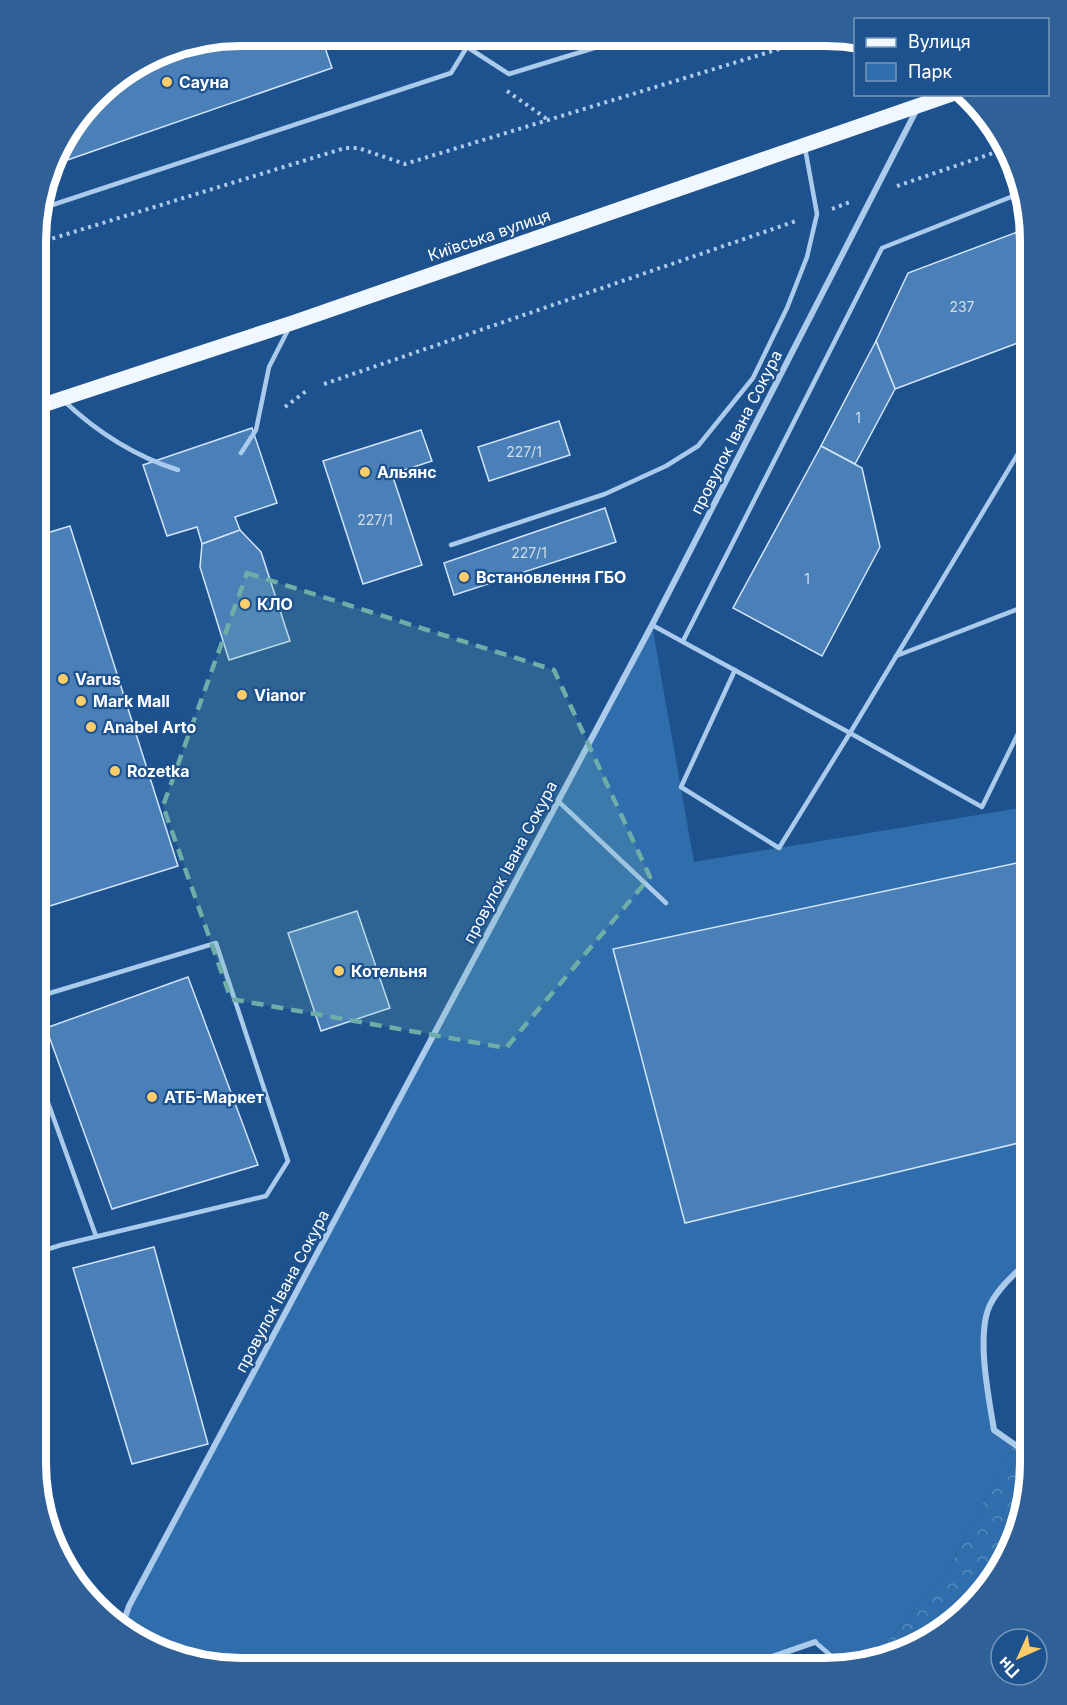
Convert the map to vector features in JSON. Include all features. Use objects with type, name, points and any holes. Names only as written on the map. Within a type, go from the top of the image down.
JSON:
[{"type":"main road","name":"Київська вулиця","points":[[46,404],[292,323],[946,96]]},
{"type":"street","name":"провулок Івана Сокура","points":[[124,1619],[129,1606],[652,625],[919,106]]},
{"type":"street","points":[[1020,1270],[996,1295],[987,1310],[983,1365],[994,1430],[1020,1449]]},
{"type":"street","points":[[769,1658],[815,1642]]},
{"type":"lane","points":[[50,206],[451,73],[467,47],[509,74],[601,46]]},
{"type":"lane","points":[[451,545],[605,494],[666,465],[698,446],[753,378],[807,257],[817,214],[804,145]]},
{"type":"lane","points":[[683,641],[882,248],[1015,195]]},
{"type":"lane","points":[[242,453],[256,430],[269,367],[292,323]]},
{"type":"lane","points":[[62,399],[89,424],[131,452],[178,470]]},
{"type":"lane","points":[[735,670],[681,787],[779,848],[1020,450]]},
{"type":"lane","points":[[896,656],[1020,608]]},
{"type":"lane","points":[[652,625],[982,807],[1020,729]]},
{"type":"lane","points":[[558,801],[666,903]]},
{"type":"lane","points":[[46,994],[216,943],[288,1161],[266,1196],[96,1236],[46,1250]]},
{"type":"lane","points":[[46,1097],[96,1236]]},
{"type":"lane","points":[[815,1642],[833,1658]]},
{"type":"path","points":[[46,241],[345,148],[358,148],[405,164],[789,46]]},
{"type":"path","points":[[324,384],[998,151]]},
{"type":"path","points":[[285,407],[309,389]]},
{"type":"highlighted area","points":[[247,573],[554,670],[650,877],[506,1048],[231,999],[163,806]]},
{"type":"green space","points":[[652,625],[694,862],[1020,808],[1020,1269],[996,1295],[989,1308],[984,1342],[986,1380],[994,1430],[1014,1444],[948,1570],[880,1650],[864,1655],[840,1657],[815,1642],[769,1658],[216,1657],[167,1644],[144,1632],[124,1619],[129,1606]]},
{"type":"green space","points":[[1014,1444],[1020,1448],[1017,1502],[1010,1526],[988,1572],[972,1592],[944,1618],[900,1644],[880,1650],[948,1570]]},
{"type":"building","points":[[324,46],[332,68],[64,161],[79,133],[113,95],[133,79],[167,61],[216,48]]},
{"type":"building","points":[[1020,231],[1020,342],[895,389],[876,341],[908,273]]},
{"type":"building","points":[[876,341],[895,389],[855,464],[821,446]]},
{"type":"building","points":[[559,421],[570,455],[489,481],[478,447]]},
{"type":"building","points":[[252,428],[277,503],[235,517],[240,530],[202,544],[197,527],[167,536],[143,465]]},
{"type":"building","points":[[421,430],[432,461],[392,474],[422,565],[363,584],[323,461]]},
{"type":"building","points":[[821,446],[862,468],[880,547],[822,656],[733,608]]},
{"type":"building","points":[[605,508],[616,542],[454,595],[444,563]]},
{"type":"building","name":"Mark Mall","points":[[70,526],[178,866],[46,907],[46,533]]},
{"type":"building","name":"КЛО","points":[[240,530],[261,552],[290,641],[229,660],[200,567],[202,544]]},
{"type":"building","points":[[1020,862],[1020,1143],[685,1223],[613,949]]},
{"type":"building","name":"Котельня","points":[[357,911],[390,1008],[321,1031],[288,933]]},
{"type":"building","name":"АТБ-Маркет","points":[[188,977],[258,1165],[112,1209],[46,1028]]},
{"type":"building","points":[[154,1247],[208,1444],[132,1464],[73,1268]]},
{"type":"place","name":"Сауна","points":[[167,82]]},
{"type":"place","name":"Альянс","points":[[365,472]]},
{"type":"place","name":"Встановлення ГБО","points":[[464,577]]},
{"type":"place","name":"КЛО","points":[[245,604]]},
{"type":"place","name":"Varus","points":[[63,679]]},
{"type":"place","name":"Vianor","points":[[242,695]]},
{"type":"place","name":"Mark Mall","points":[[81,701]]},
{"type":"place","name":"Anabel Arto","points":[[91,727]]},
{"type":"place","name":"Rozetka","points":[[115,771]]},
{"type":"place","name":"Котельня","points":[[339,971]]},
{"type":"place","name":"АТБ-Маркет","points":[[152,1097]]}]
